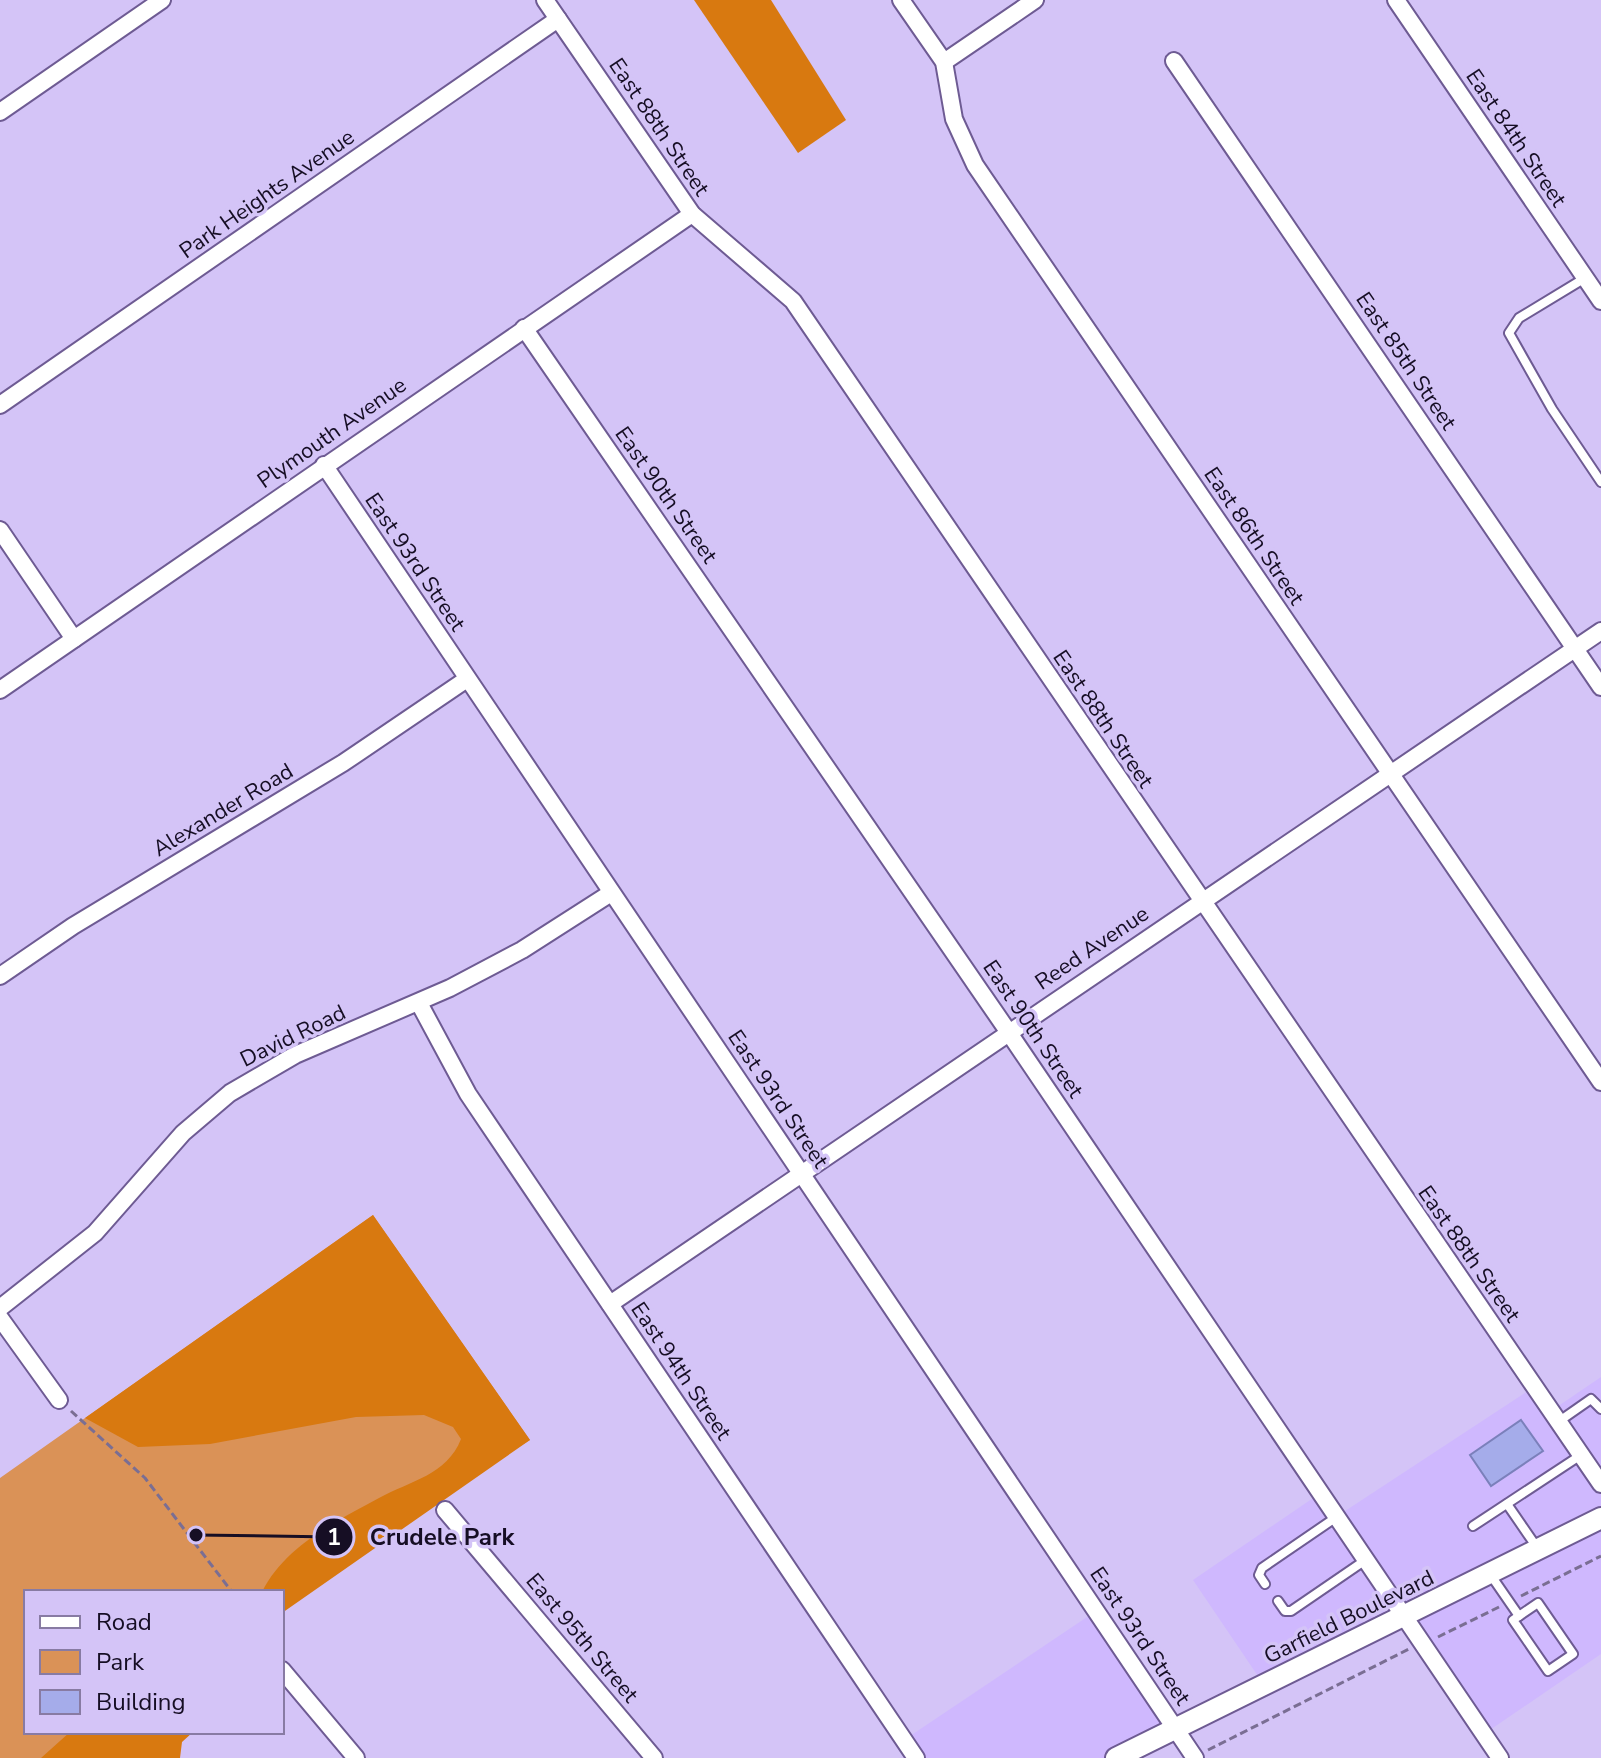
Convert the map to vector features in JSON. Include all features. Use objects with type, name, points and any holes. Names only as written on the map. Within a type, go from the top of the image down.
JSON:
[{"type":"street","points":[[0,112],[162,0]]},
{"type":"street","name":"East 88th Street","points":[[545,0],[692,214],[793,301],[1200,902],[1599,1478]]},
{"type":"street","name":"East 86th Street","points":[[901,0],[944,62],[954,119],[975,165],[1601,1082]]},
{"type":"street","points":[[944,62],[1035,0]]},
{"type":"street","name":"East 84th Street","points":[[1396,0],[1601,301]]},
{"type":"street","name":"Park Heights Avenue","points":[[0,405],[558,19]]},
{"type":"street","name":"East 85th Street","points":[[1174,61],[1601,687]]},
{"type":"street","name":"Plymouth Avenue","points":[[0,690],[692,214]]},
{"type":"street","name":"East 90th Street","points":[[524,328],[1407,1616],[1500,1758]]},
{"type":"street","name":"East 93rd Street","points":[[324,465],[1195,1758]]},
{"type":"street","points":[[0,530],[74,639]]},
{"type":"street","name":"Reed Avenue","points":[[610,1304],[1601,631]]},
{"type":"street","name":"Alexander Road","points":[[0,976],[73,926],[343,763],[467,679]]},
{"type":"street","name":"David Road","points":[[0,1308],[95,1233],[183,1133],[230,1093],[295,1055],[419,1003],[522,950],[611,893]]},
{"type":"street","name":"East 94th Street","points":[[419,1003],[468,1094],[916,1758]]},
{"type":"street","points":[[0,1318],[59,1400]]},
{"type":"street","name":"East 95th Street","points":[[445,1510],[654,1758]]},
{"type":"street","name":"Garfield Boulevard","points":[[1116,1758],[1601,1518]]},
{"type":"street","points":[[284,1672],[356,1758]]},
{"type":"lane","points":[[1585,278],[1519,318],[1509,333],[1552,409],[1601,482]]},
{"type":"lane","points":[[1558,1422],[1591,1399],[1601,1409]]},
{"type":"lane","points":[[1473,1526],[1581,1455]]},
{"type":"lane","points":[[1507,1504],[1538,1550]]},
{"type":"lane","points":[[1265,1584],[1259,1575],[1262,1568],[1338,1516]]},
{"type":"lane","points":[[1278,1601],[1285,1611],[1291,1611],[1367,1559]]},
{"type":"lane","points":[[1490,1574],[1519,1616]]},
{"type":"lane","points":[[1538,1603],[1573,1654],[1548,1671],[1513,1620],[1519,1616],[1538,1603]]},
{"type":"path","points":[[59,1400],[145,1478],[230,1590]]},
{"type":"path","points":[[1448,1632],[1601,1556]]},
{"type":"path","points":[[1218,1745],[1409,1649]]},
{"type":"shaded area","points":[[694,0],[771,0],[846,120],[798,153]]},
{"type":"shaded area","points":[[373,1215],[530,1440],[284,1612],[284,1590],[263,1590],[284,1561],[329,1526],[437,1469],[455,1451],[461,1439],[453,1427],[424,1415],[356,1417],[210,1444],[138,1447],[85,1418]]},
{"type":"shaded area","points":[[1601,1377],[1601,1654],[1484,1734],[1407,1617],[1264,1685],[1193,1580],[1322,1492],[1339,1515],[1534,1387],[1551,1411]]},
{"type":"shaded area","points":[[1096,1611],[1176,1728],[1116,1758],[916,1758],[904,1740]]},
{"type":"shaded area","points":[[68,1734],[191,1734],[182,1742],[180,1758],[41,1758]]},
{"type":"green space","points":[[373,1215],[530,1440],[284,1591],[24,1590],[24,1734],[139,1734],[112,1758],[0,1758],[0,1478]]},
{"type":"building","points":[[1521,1420],[1543,1451],[1491,1486],[1470,1455]]},
{"type":"place","name":"Crudele Park","points":[[196,1535]]}]
